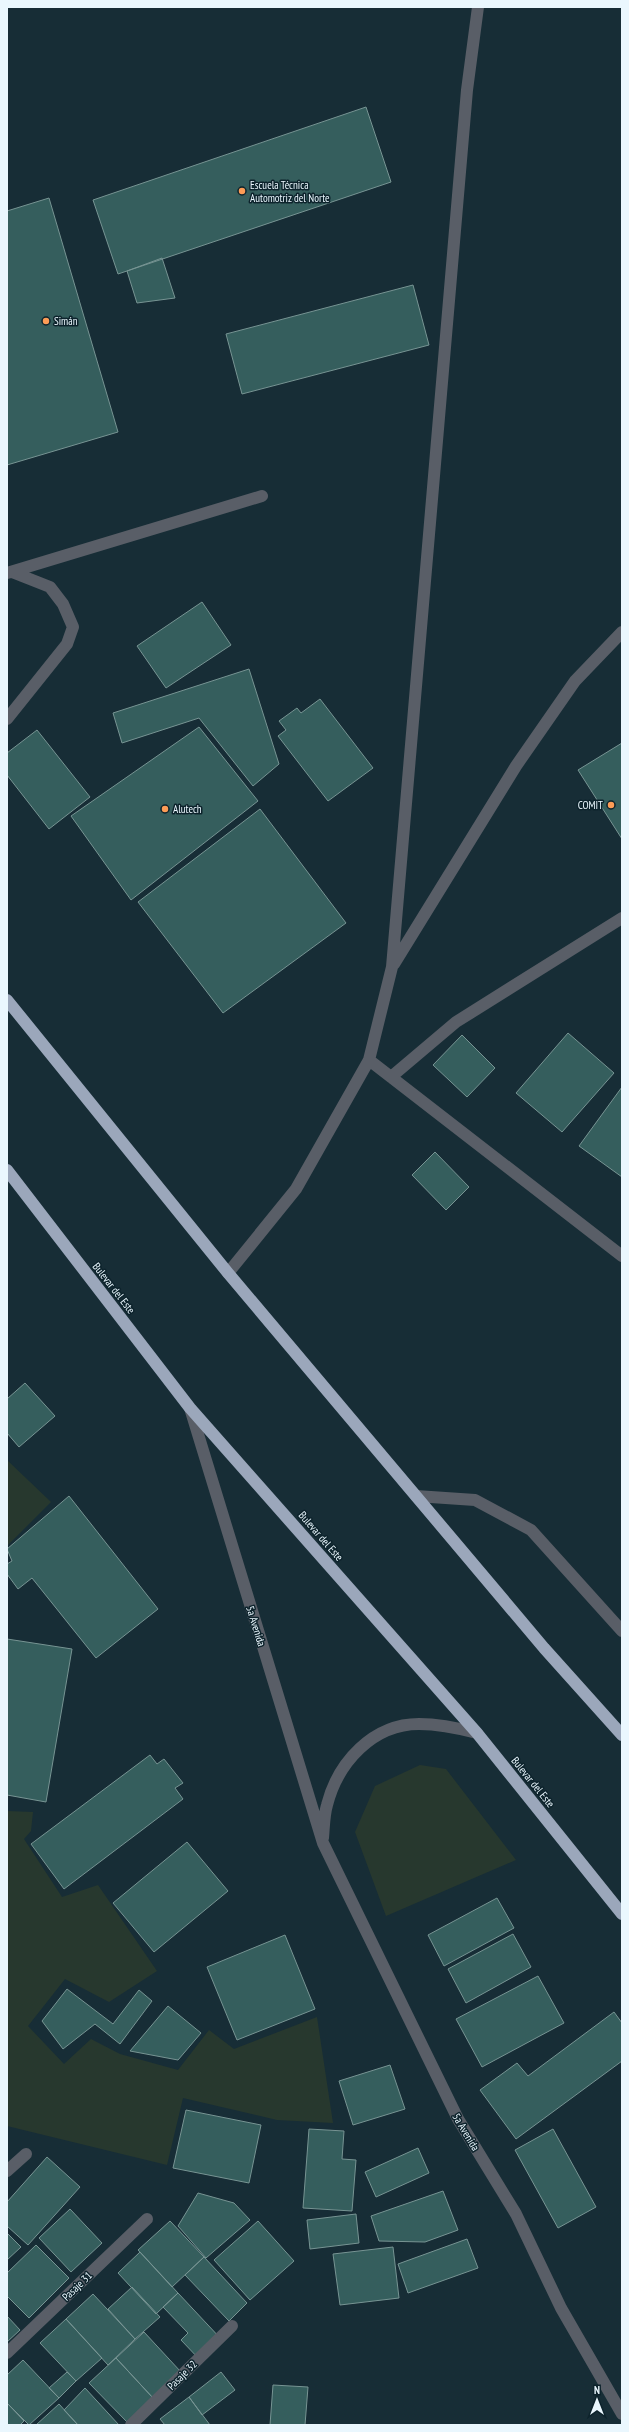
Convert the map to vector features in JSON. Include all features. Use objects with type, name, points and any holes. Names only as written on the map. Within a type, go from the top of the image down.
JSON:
[{"type":"highway","points":[[7,1000],[228,1273],[544,1648],[622,1734]]},
{"type":"highway","name":"Bulevar del Este","points":[[7,1170],[190,1408],[477,1733],[622,1914]]},
{"type":"street","points":[[228,1273],[296,1189],[369,1060],[392,967],[467,90],[478,7]]},
{"type":"street","points":[[10,573],[262,496]]},
{"type":"street","points":[[7,719],[67,644],[73,627],[63,604],[50,587],[10,573]]},
{"type":"street","points":[[392,967],[516,766],[575,681],[622,632]]},
{"type":"street","points":[[391,1077],[456,1022],[622,918]]},
{"type":"street","points":[[369,1060],[622,1256]]},
{"type":"street","name":"5a Avenida","points":[[190,1408],[323,1843],[458,2119],[516,2214],[561,2308],[622,2414]]},
{"type":"street","points":[[416,1496],[475,1500],[531,1530],[622,1631]]},
{"type":"street","points":[[323,1843],[327,1806],[333,1785],[353,1754],[368,1741],[402,1727],[418,1724],[477,1733]]},
{"type":"street","points":[[7,2171],[26,2154]]},
{"type":"street","name":"Pasaje 31","points":[[7,2353],[147,2219]]},
{"type":"street","name":"Pasaje 32","points":[[131,2425],[232,2326]]},
{"type":"green space","points":[[7,1460],[51,1502],[7,1546]]},
{"type":"green space","points":[[420,1765],[446,1769],[516,1860],[386,1916],[355,1832],[375,1786]]},
{"type":"green space","points":[[7,1811],[33,1812],[31,1831],[24,1839],[62,1897],[98,1885],[157,1971],[109,2002],[65,1979],[28,2026],[64,2064],[91,2039],[120,2054],[178,2070],[209,2030],[234,2049],[317,2017],[333,2123],[277,2120],[183,2098],[167,2165],[7,2126]]},
{"type":"building","name":"Escuela Técnica Automotriz del Norte","points":[[366,107],[391,182],[118,274],[93,200]]},
{"type":"building","name":"Simán","points":[[49,198],[118,432],[7,465],[7,211]]},
{"type":"building","points":[[162,258],[175,298],[137,303],[127,271]]},
{"type":"building","points":[[413,285],[429,345],[242,394],[226,334]]},
{"type":"building","points":[[202,602],[231,645],[166,688],[137,646]]},
{"type":"building","points":[[249,669],[279,764],[253,786],[199,718],[122,743],[113,713]]},
{"type":"building","points":[[320,699],[373,768],[328,801],[278,736],[286,730],[279,721],[297,708],[301,713]]},
{"type":"building","name":"Alutech","points":[[199,727],[258,801],[131,900],[71,816]]},
{"type":"building","points":[[37,730],[90,797],[49,829],[7,775],[7,753]]},
{"type":"building","name":"COMIT","points":[[622,743],[622,839],[578,770]]},
{"type":"building","points":[[260,809],[346,923],[223,1013],[138,902]]},
{"type":"building","points":[[568,1033],[614,1073],[562,1132],[516,1093]]},
{"type":"building","points":[[462,1035],[495,1068],[467,1097],[433,1065]]},
{"type":"building","points":[[622,1087],[622,1177],[579,1146]]},
{"type":"building","points":[[435,1152],[469,1187],[446,1210],[412,1175]]},
{"type":"building","points":[[25,1383],[55,1416],[19,1447],[7,1433],[7,1399]]},
{"type":"building","points":[[69,1496],[158,1609],[96,1658],[32,1578],[18,1589],[7,1574],[7,1564],[12,1561],[7,1549]]},
{"type":"building","points":[[7,1639],[72,1649],[46,1802],[7,1795]]},
{"type":"building","points":[[150,1755],[157,1764],[164,1759],[183,1783],[175,1788],[183,1799],[64,1889],[31,1844]]},
{"type":"building","points":[[187,1842],[228,1891],[154,1952],[113,1903]]},
{"type":"building","points":[[497,1898],[514,1928],[444,1966],[428,1935]]},
{"type":"building","points":[[513,1934],[531,1967],[466,2003],[448,1969]]},
{"type":"building","points":[[285,1935],[315,2009],[237,2040],[207,1967]]},
{"type":"building","points":[[538,1976],[564,2023],[482,2067],[456,2019]]},
{"type":"building","points":[[67,1989],[113,2024],[139,1990],[152,2001],[120,2044],[95,2024],[63,2049],[42,2021]]},
{"type":"building","points":[[168,2006],[201,2033],[178,2060],[130,2051]]},
{"type":"building","points":[[614,2012],[622,2023],[622,2061],[516,2139],[480,2090],[517,2063],[528,2076]]},
{"type":"building","points":[[390,2065],[405,2109],[353,2125],[339,2081]]},
{"type":"building","points":[[186,2110],[261,2125],[249,2183],[173,2168]]},
{"type":"building","points":[[309,2129],[344,2131],[342,2159],[356,2160],[352,2211],[303,2208]]},
{"type":"building","points":[[553,2129],[596,2207],[558,2228],[515,2150]]},
{"type":"building","points":[[418,2148],[429,2173],[376,2197],[365,2172]]},
{"type":"building","points":[[47,2157],[80,2187],[28,2245],[7,2226],[7,2202]]},
{"type":"building","points":[[443,2191],[458,2230],[425,2242],[379,2241],[371,2216]]},
{"type":"building","points":[[198,2193],[234,2203],[250,2220],[206,2258],[178,2226]]},
{"type":"building","points":[[70,2209],[102,2243],[71,2272],[39,2238]]},
{"type":"building","points":[[356,2214],[359,2243],[310,2249],[307,2220]]},
{"type":"building","points":[[170,2221],[204,2257],[172,2287],[138,2250]]},
{"type":"building","points":[[258,2221],[294,2261],[250,2300],[214,2260]]},
{"type":"building","points":[[7,2233],[21,2247],[7,2260]]},
{"type":"building","points":[[467,2239],[478,2268],[408,2293],[398,2264]]},
{"type":"building","points":[[36,2245],[69,2278],[29,2318],[7,2296],[7,2273]]},
{"type":"building","points":[[393,2247],[399,2298],[340,2305],[333,2254]]},
{"type":"building","points":[[140,2252],[178,2293],[156,2314],[118,2273]]},
{"type":"building","points":[[204,2257],[247,2303],[229,2321],[185,2275]]},
{"type":"building","points":[[132,2287],[160,2317],[135,2339],[108,2309]]},
{"type":"building","points":[[178,2293],[222,2340],[201,2361],[181,2340],[188,2333],[163,2307]]},
{"type":"building","points":[[93,2294],[135,2339],[108,2365],[66,2319]]},
{"type":"building","points":[[7,2316],[20,2330],[7,2342]]},
{"type":"building","points":[[66,2319],[102,2358],[76,2381],[40,2343]]},
{"type":"building","points":[[144,2332],[181,2372],[153,2398],[116,2358]]},
{"type":"building","points":[[116,2358],[153,2398],[127,2422],[89,2383]]},
{"type":"building","points":[[23,2360],[59,2398],[29,2425],[7,2403],[7,2375]]},
{"type":"building","points":[[67,2372],[76,2381],[59,2398],[49,2388]]},
{"type":"building","points":[[221,2372],[235,2390],[202,2415],[189,2397]]},
{"type":"building","points":[[273,2385],[308,2387],[305,2425],[270,2425]]},
{"type":"building","points":[[85,2388],[119,2425],[78,2425],[64,2410]]},
{"type":"building","points":[[189,2397],[210,2425],[165,2425],[160,2419]]},
{"type":"building","points":[[7,2403],[24,2421],[20,2425],[7,2425]]},
{"type":"building","points":[[59,2404],[78,2425],[36,2425]]},
{"type":"place","name":"Escuela Técnica Automotriz del Norte","points":[[242,191]]},
{"type":"place","name":"Simán","points":[[46,321]]},
{"type":"place","name":"COMIT","points":[[611,805]]},
{"type":"place","name":"Alutech","points":[[165,809]]}]
